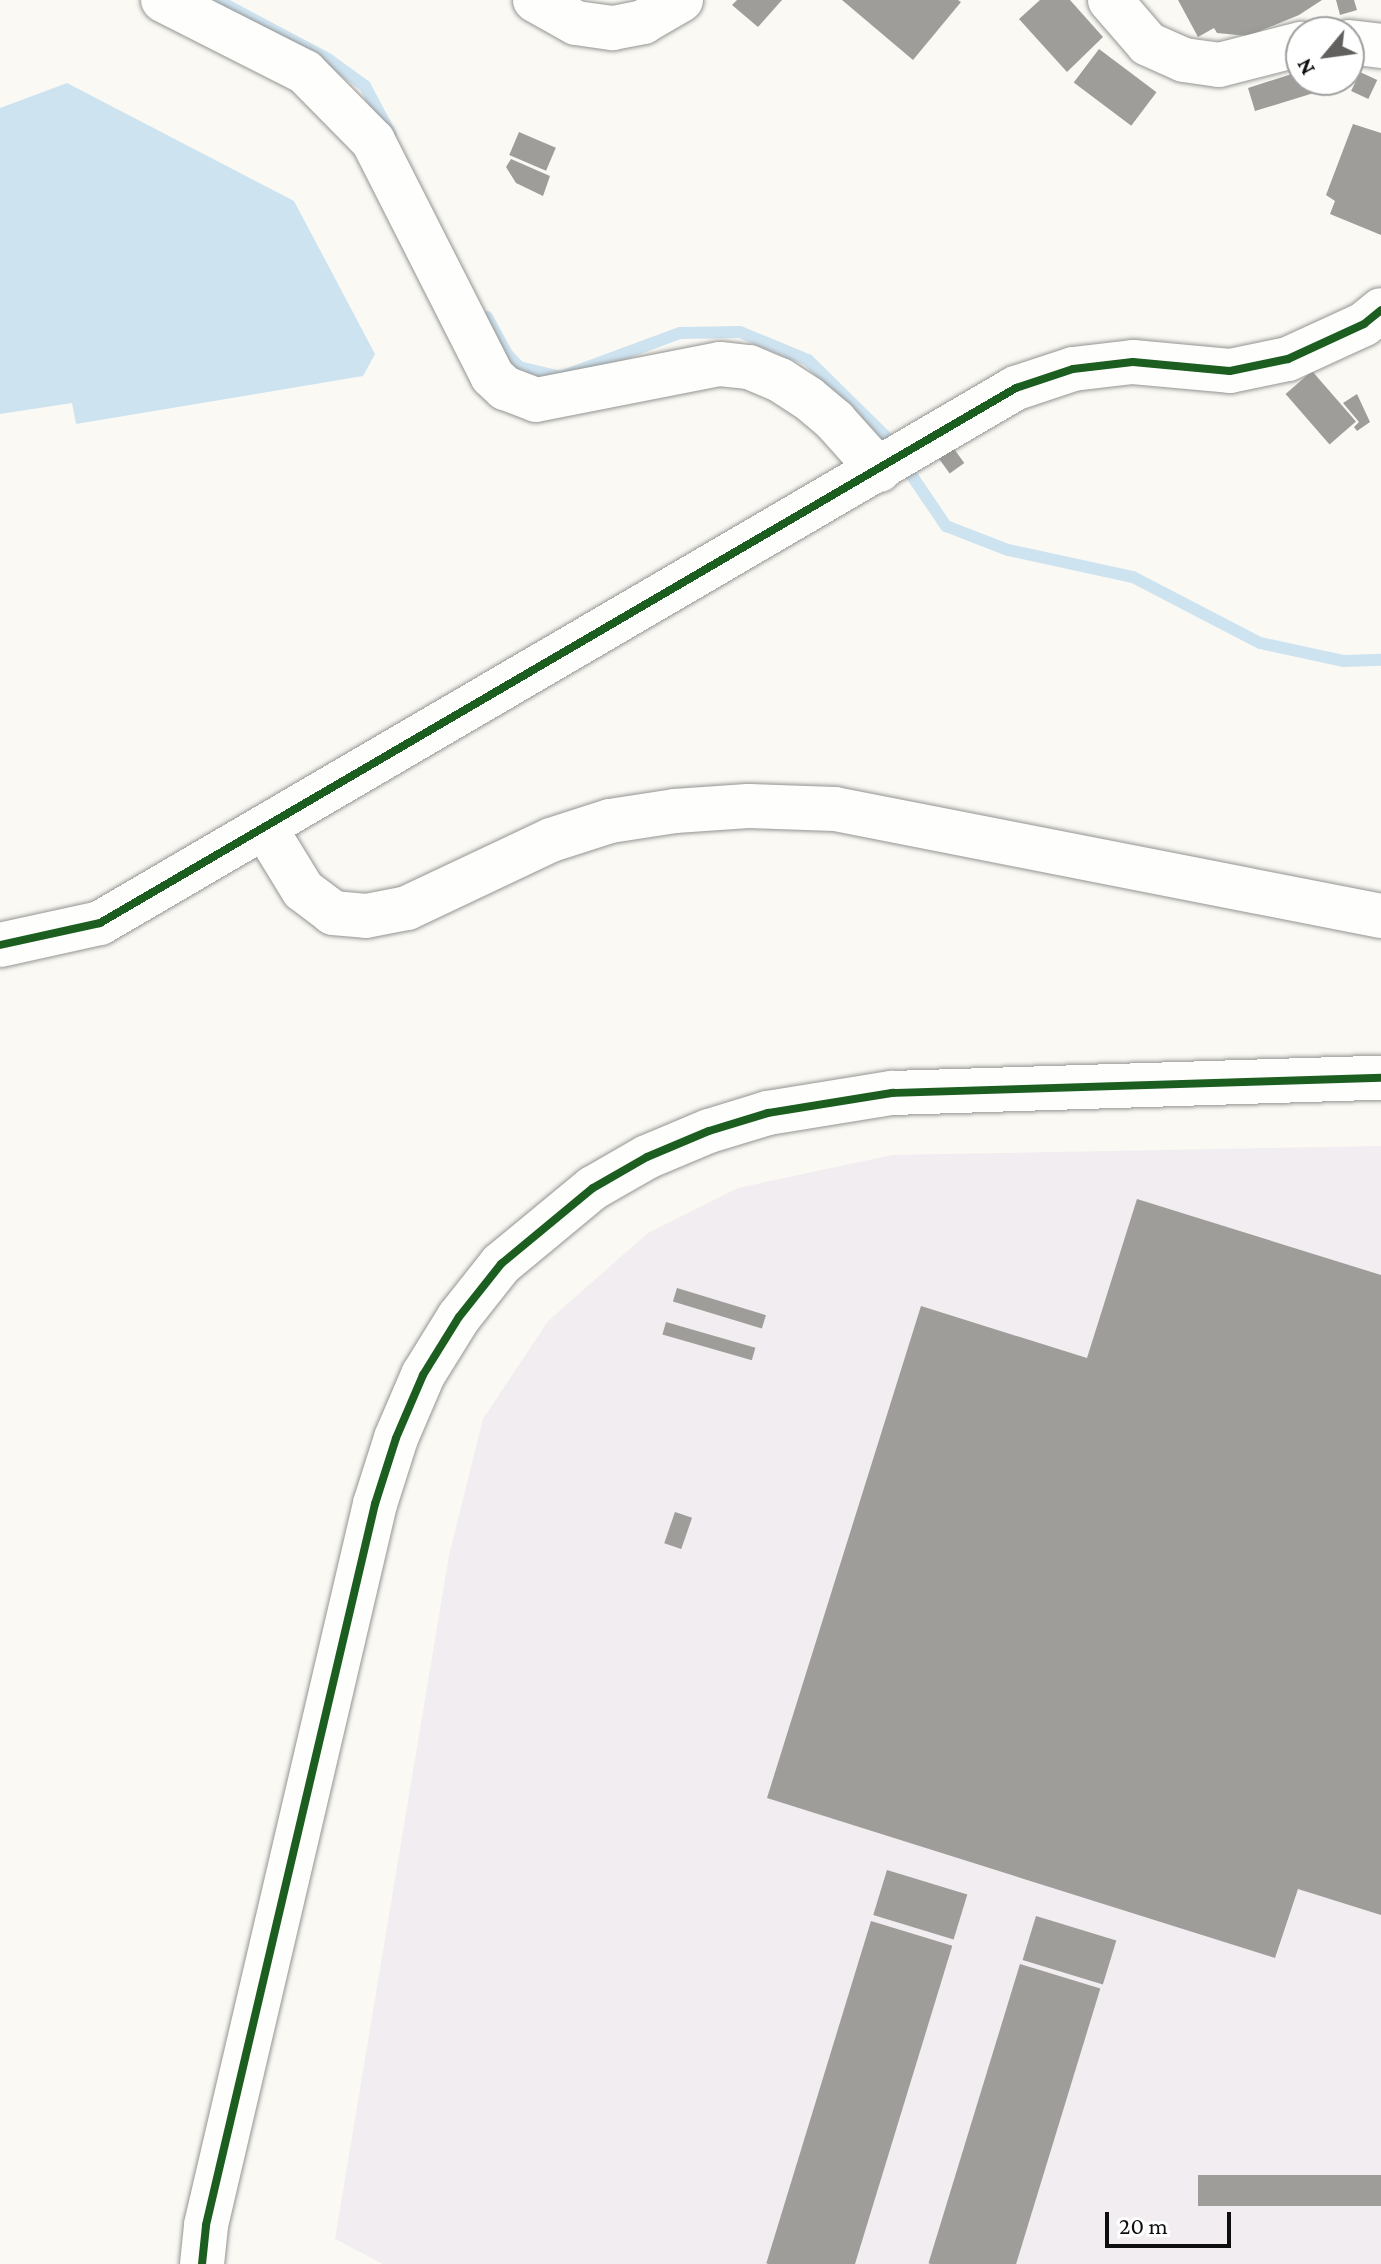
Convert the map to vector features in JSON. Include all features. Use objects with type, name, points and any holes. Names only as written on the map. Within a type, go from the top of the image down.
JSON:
[{"type":"street","points":[[163,0],[305,72],[373,141],[492,376],[505,388],[536,400],[720,364],[749,367],[780,380],[808,398],[835,421],[895,461]]},
{"type":"street","points":[[535,0],[576,23],[613,28],[643,22],[681,0]]},
{"type":"street","points":[[1110,0],[1148,44],[1184,60],[1219,65],[1285,48]]},
{"type":"street","points":[[0,945],[100,923],[1016,388],[1073,369],[1133,362],[1230,371],[1288,359],[1364,324],[1381,310]]},
{"type":"street","points":[[265,828],[303,890],[333,913],[366,916],[407,908],[551,840],[610,821],[675,811],[749,806],[835,809],[1381,916]]},
{"type":"street","points":[[202,2264],[206,2225],[375,1504],[396,1438],[423,1375],[459,1317],[501,1264],[593,1188],[647,1157],[709,1131],[768,1113],[892,1093],[1381,1078]]},
{"type":"shaded area","points":[[1381,1146],[1381,2264],[383,2264],[335,2239],[449,1556],[483,1419],[548,1321],[648,1233],[738,1188],[892,1155]]},
{"type":"water","points":[[67,83],[294,201],[375,354],[363,376],[76,424],[72,403],[0,414],[0,108]]},
{"type":"building","points":[[737,0],[782,0],[758,27],[732,5]]},
{"type":"building","points":[[842,0],[958,0],[961,2],[913,60]]},
{"type":"building","points":[[1040,0],[1070,0],[1103,37],[1067,72],[1019,19]]},
{"type":"building","points":[[1178,0],[1322,0],[1299,15],[1285,16],[1285,21],[1248,36],[1217,33],[1214,28],[1198,37]]},
{"type":"building","points":[[1336,0],[1354,0],[1357,10],[1340,15]]},
{"type":"building","points":[[1099,49],[1157,92],[1131,126],[1074,83]]},
{"type":"building","points":[[1365,74],[1377,80],[1368,99],[1362,96],[1365,96]]},
{"type":"building","points":[[1285,76],[1285,96],[1304,96],[1255,111],[1248,88]]},
{"type":"building","points":[[1353,124],[1381,133],[1381,235],[1330,214],[1335,201],[1326,195]]},
{"type":"building","points":[[519,132],[556,148],[546,171],[509,155]]},
{"type":"building","points":[[511,159],[550,176],[543,196],[516,183],[506,167]]},
{"type":"building","points":[[1312,371],[1356,422],[1330,445],[1286,394]]},
{"type":"building","points":[[1357,394],[1370,422],[1357,431],[1354,427],[1359,422],[1343,403]]},
{"type":"building","points":[[949,442],[964,463],[950,474],[934,453]]},
{"type":"building","points":[[1137,1199],[1381,1275],[1381,1915],[1298,1889],[1275,1958],[767,1798],[921,1306],[1087,1358]]},
{"type":"building","points":[[677,1288],[766,1315],[762,1329],[673,1301]]},
{"type":"building","points":[[666,1322],[755,1348],[752,1360],[662,1334]]},
{"type":"building","points":[[675,1512],[692,1518],[681,1549],[664,1543]]},
{"type":"building","points":[[887,1870],[967,1895],[954,1940],[873,1915]]},
{"type":"building","points":[[1036,1916],[1116,1941],[1103,1985],[1023,1960]]},
{"type":"building","points":[[871,1921],[952,1946],[855,2264],[766,2263]]},
{"type":"building","points":[[1020,1964],[1100,1989],[1016,2264],[928,2263]]},
{"type":"building","points":[[1198,2175],[1381,2175],[1381,2206],[1198,2206]]},
{"type":"waterway","points":[[217,0],[328,59],[365,86],[391,135]]},
{"type":"waterway","points":[[487,317],[507,354],[519,367],[561,377],[680,333],[740,332],[808,360],[885,436],[946,526],[1008,550],[1133,577],[1260,643],[1344,661],[1381,660]]},
{"type":"cycle path","points":[[0,945],[100,923],[1016,388],[1073,369],[1133,362],[1230,371],[1288,359],[1364,324],[1381,310]]},
{"type":"cycle path","points":[[202,2264],[206,2225],[375,1504],[396,1438],[423,1375],[459,1317],[501,1264],[593,1188],[647,1157],[709,1131],[768,1113],[892,1093],[1381,1078]]}]
